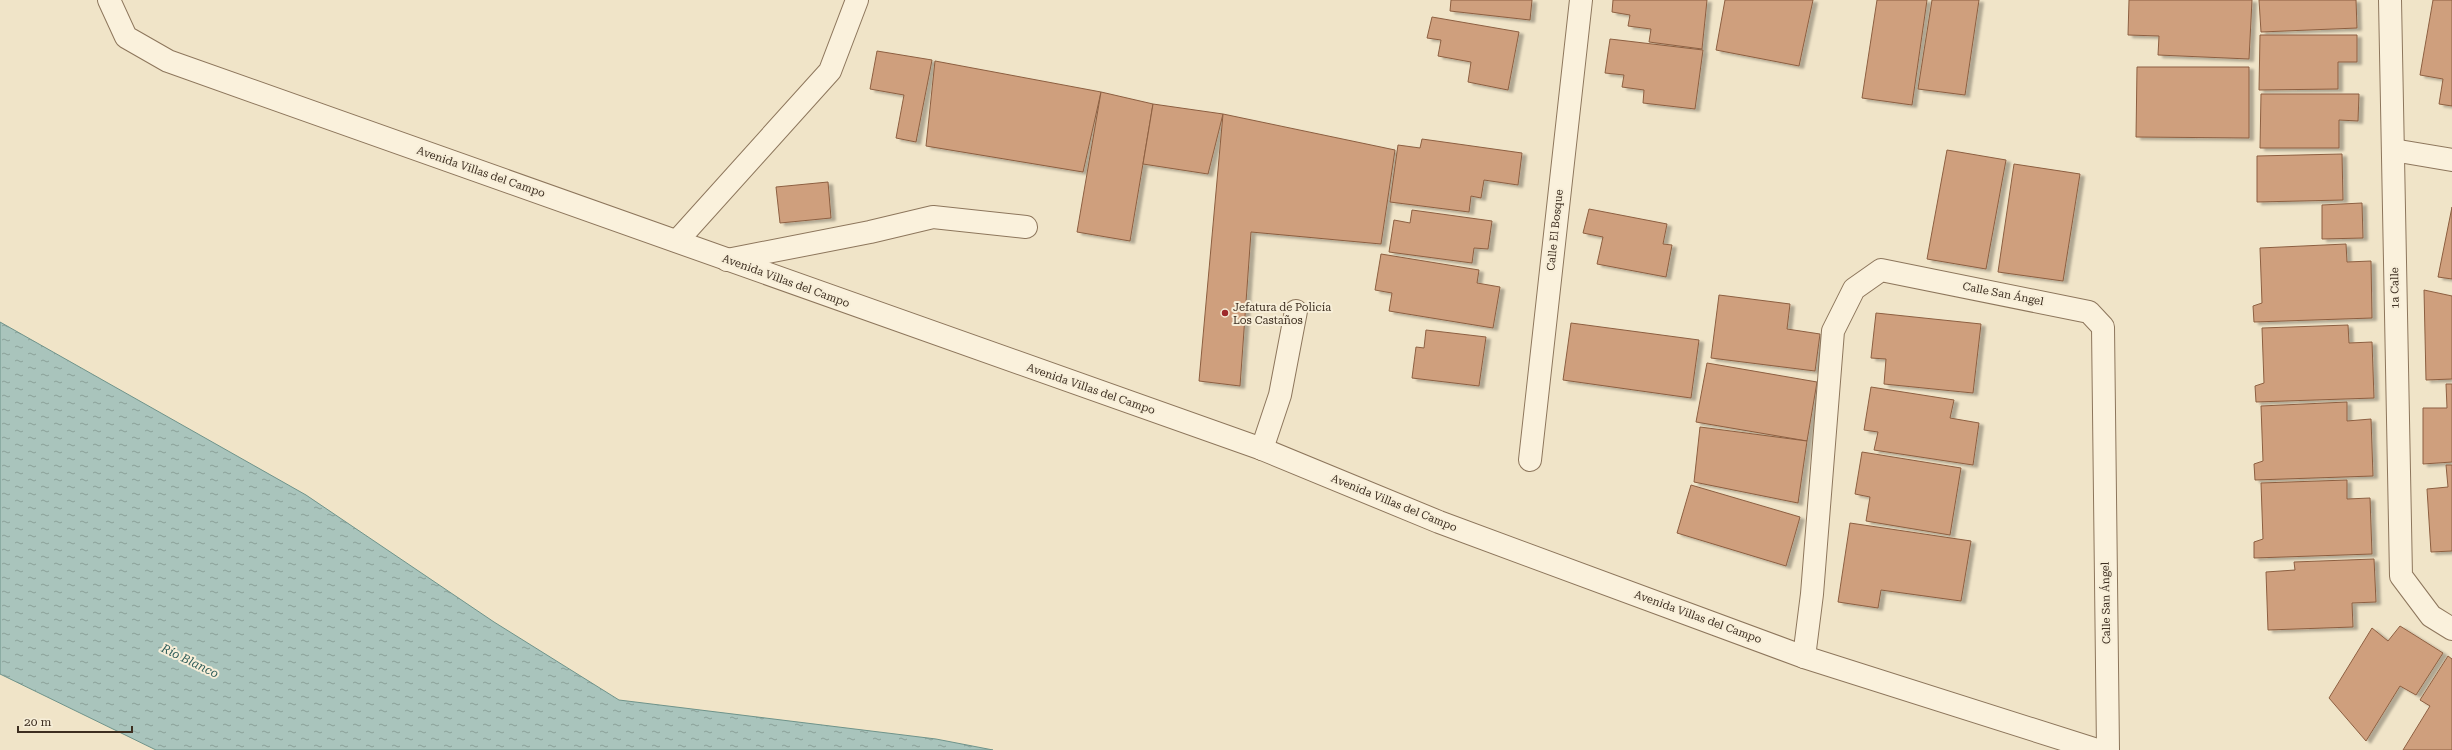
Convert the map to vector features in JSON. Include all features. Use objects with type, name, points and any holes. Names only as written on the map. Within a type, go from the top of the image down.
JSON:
[{"type":"street","name":"Avenida Villas del Campo","points":[[109,0],[126,37],[168,61],[1262,450],[1439,522],[1804,657],[2097,750]]},
{"type":"street","points":[[677,241],[830,72],[857,0]]},
{"type":"street","name":"Calle El Bosque","points":[[1530,460],[1581,0]]},
{"type":"street","name":"1a Calle","points":[[2390,0],[2401,576],[2431,616],[2452,629]]},
{"type":"street","points":[[2393,150],[2452,160]]},
{"type":"street","points":[[726,260],[870,232],[933,217],[1026,227]]},
{"type":"street","name":"Calle San Ángel","points":[[1804,657],[1812,594],[1833,331],[1854,289],[1881,270],[2089,312],[2103,327],[2108,750]]},
{"type":"street","points":[[1262,450],[1280,395],[1296,311]]},
{"type":"water","name":"Río Blanco","points":[[0,322],[306,495],[494,622],[619,700],[936,739],[993,750],[156,750],[0,674]]},
{"type":"building","points":[[1451,0],[1532,0],[1530,20],[1450,11]]},
{"type":"building","points":[[1613,0],[1707,0],[1702,49],[1649,42],[1651,29],[1628,26],[1630,15],[1612,12]]},
{"type":"building","points":[[1725,0],[1813,0],[1799,66],[1716,50]]},
{"type":"building","points":[[1877,0],[1927,0],[1912,105],[1862,98]]},
{"type":"building","points":[[1932,0],[1979,0],[1965,95],[1918,89]]},
{"type":"building","points":[[2129,0],[2252,0],[2249,59],[2158,55],[2159,36],[2128,35]]},
{"type":"building","points":[[2259,0],[2356,0],[2357,28],[2261,32]]},
{"type":"building","points":[[2433,0],[2452,0],[2452,106],[2439,104],[2443,79],[2420,75]]},
{"type":"building","points":[[1432,17],[1519,32],[1508,90],[1468,82],[1471,62],[1438,56],[1441,40],[1427,38]]},
{"type":"building","points":[[2260,35],[2357,35],[2357,62],[2338,62],[2338,89],[2259,90]]},
{"type":"building","points":[[1610,39],[1703,50],[1695,109],[1643,103],[1644,90],[1622,87],[1624,75],[1605,73]]},
{"type":"building","points":[[877,51],[932,60],[916,142],[896,138],[904,95],[870,89]]},
{"type":"building","points":[[935,61],[1101,92],[1083,172],[926,146]]},
{"type":"building","points":[[2137,67],[2249,67],[2249,138],[2136,137]]},
{"type":"building","points":[[1101,92],[1153,104],[1130,241],[1077,232]]},
{"type":"building","points":[[2261,94],[2359,94],[2358,121],[2339,120],[2339,148],[2260,148]]},
{"type":"building","points":[[1153,104],[1223,114],[1208,174],[1143,164]]},
{"type":"building","name":"Jefatura de Policía Los Castaños","points":[[1223,114],[1395,150],[1381,244],[1251,232],[1240,386],[1199,381]]},
{"type":"building","points":[[1422,139],[1522,153],[1518,185],[1484,180],[1481,198],[1471,196],[1469,212],[1390,202],[1398,145],[1420,148]]},
{"type":"building","points":[[1947,150],[2006,160],[1986,269],[1927,259]]},
{"type":"building","points":[[2342,154],[2343,200],[2257,202],[2257,156]]},
{"type":"building","points":[[2014,164],[2080,174],[2063,281],[1998,272]]},
{"type":"building","points":[[828,182],[831,218],[780,223],[776,187]]},
{"type":"building","points":[[2362,203],[2363,238],[2322,239],[2322,205]]},
{"type":"building","points":[[2452,207],[2452,279],[2438,277]]},
{"type":"building","points":[[1589,209],[1667,224],[1663,244],[1672,245],[1666,277],[1597,264],[1603,237],[1583,233]]},
{"type":"building","points":[[1412,210],[1492,221],[1488,249],[1474,248],[1472,263],[1389,252],[1394,220],[1410,223]]},
{"type":"building","points":[[2346,244],[2347,262],[2371,261],[2372,318],[2254,322],[2253,306],[2262,303],[2260,248]]},
{"type":"building","points":[[1381,254],[1479,270],[1477,283],[1500,287],[1493,328],[1389,311],[1392,293],[1375,290]]},
{"type":"building","points":[[2424,290],[2452,296],[2452,379],[2426,380]]},
{"type":"building","points":[[1719,295],[1790,304],[1787,329],[1820,334],[1815,371],[1711,358]]},
{"type":"building","points":[[1876,313],[1981,324],[1973,393],[1884,384],[1886,359],[1871,358]]},
{"type":"building","points":[[1571,323],[1699,340],[1691,398],[1563,380]]},
{"type":"building","points":[[2348,325],[2349,343],[2372,342],[2374,398],[2256,402],[2255,386],[2264,383],[2262,328]]},
{"type":"building","points":[[1426,330],[1486,337],[1479,386],[1412,378],[1416,347],[1424,348]]},
{"type":"building","points":[[1707,363],[1817,382],[1807,441],[1696,422]]},
{"type":"building","points":[[2446,384],[2452,384],[2452,462],[2423,464],[2423,408],[2447,408]]},
{"type":"building","points":[[1871,387],[1954,400],[1950,418],[1979,423],[1973,465],[1874,450],[1878,432],[1864,430]]},
{"type":"building","points":[[2347,402],[2347,421],[2371,419],[2373,476],[2255,480],[2254,464],[2263,461],[2261,406]]},
{"type":"building","points":[[1700,427],[1807,441],[1798,503],[1694,482]]},
{"type":"building","points":[[1862,452],[1961,468],[1950,535],[1866,521],[1870,497],[1855,494]]},
{"type":"building","points":[[2446,465],[2452,465],[2452,551],[2431,552],[2427,489],[2448,487]]},
{"type":"building","points":[[2347,480],[2347,499],[2370,498],[2372,554],[2254,558],[2254,542],[2263,539],[2261,483]]},
{"type":"building","points":[[1691,485],[1800,517],[1786,566],[1677,533]]},
{"type":"building","points":[[1850,523],[1971,541],[1961,601],[1881,590],[1878,608],[1838,602]]},
{"type":"building","points":[[2374,559],[2376,602],[2352,603],[2353,627],[2268,630],[2266,572],[2295,570],[2294,562]]},
{"type":"building","points":[[2400,626],[2443,653],[2416,695],[2400,686],[2366,741],[2329,698],[2372,628],[2388,641]]},
{"type":"building","points":[[2448,656],[2452,659],[2452,750],[2403,750],[2430,706],[2420,700]]},
{"type":"place","name":"Jefatura de Policía Los Castaños","points":[[1225,313]]}]
